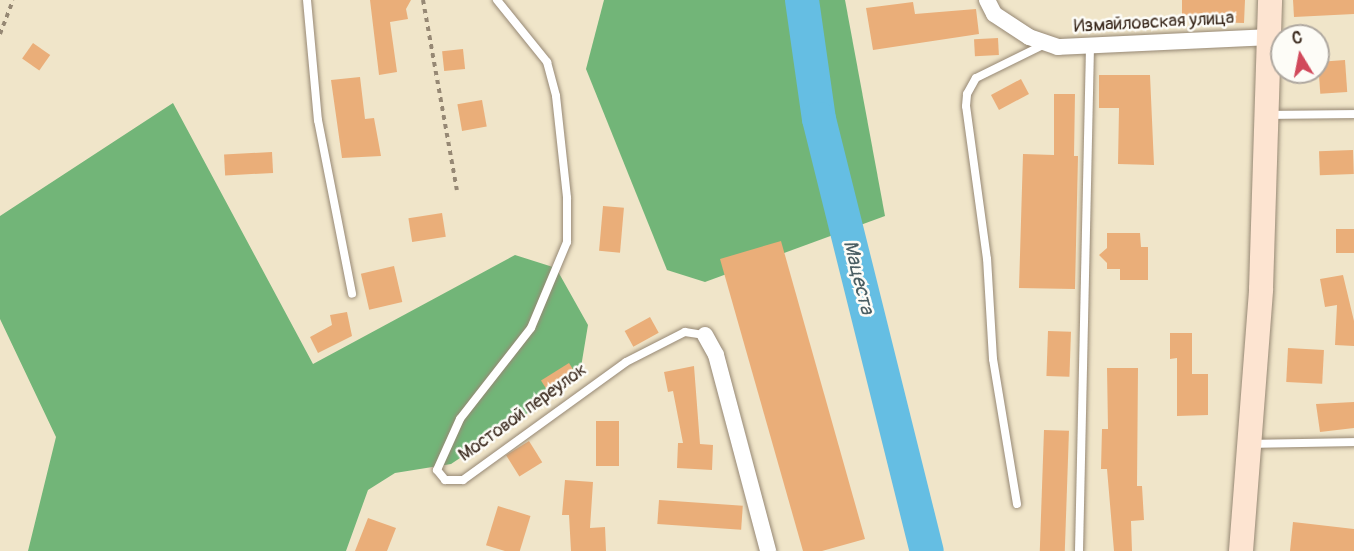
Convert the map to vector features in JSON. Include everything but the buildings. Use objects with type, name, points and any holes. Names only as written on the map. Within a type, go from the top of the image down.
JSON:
[{"type":"street","name":"Измайловская улица","points":[[987,0],[994,14],[1046,44],[1090,47],[1269,37]]},
{"type":"street","points":[[1240,551],[1261,289],[1270,0]]},
{"type":"street","name":"Мостовой переулок","points":[[705,335],[716,355],[768,551]]},
{"type":"lane","points":[[307,0],[318,120],[352,294]]},
{"type":"lane","name":"Мостовой переулок","points":[[497,0],[547,62],[556,96],[567,198],[567,242],[550,289],[531,328],[460,419],[437,470],[445,480],[463,480],[626,362],[685,332],[705,335]]},
{"type":"lane","points":[[1017,504],[993,359],[987,259],[966,106],[967,94],[976,78],[1046,44]]},
{"type":"lane","points":[[1078,551],[1090,47]]},
{"type":"lane","points":[[1267,115],[1354,114]]},
{"type":"lane","points":[[1250,444],[1354,442]]},
{"type":"path","points":[[0,34],[13,0]]},
{"type":"path","points":[[423,0],[457,190]]},
{"type":"green space","points":[[604,0],[845,0],[885,216],[705,282],[667,270],[586,69]]},
{"type":"green space","points":[[173,103],[313,364],[515,255],[556,268],[588,325],[579,379],[451,464],[395,473],[368,490],[346,551],[28,551],[56,437],[0,319],[0,216]]},
{"type":"waterway","name":"Мацеста","points":[[802,0],[819,119],[927,551]]}]
